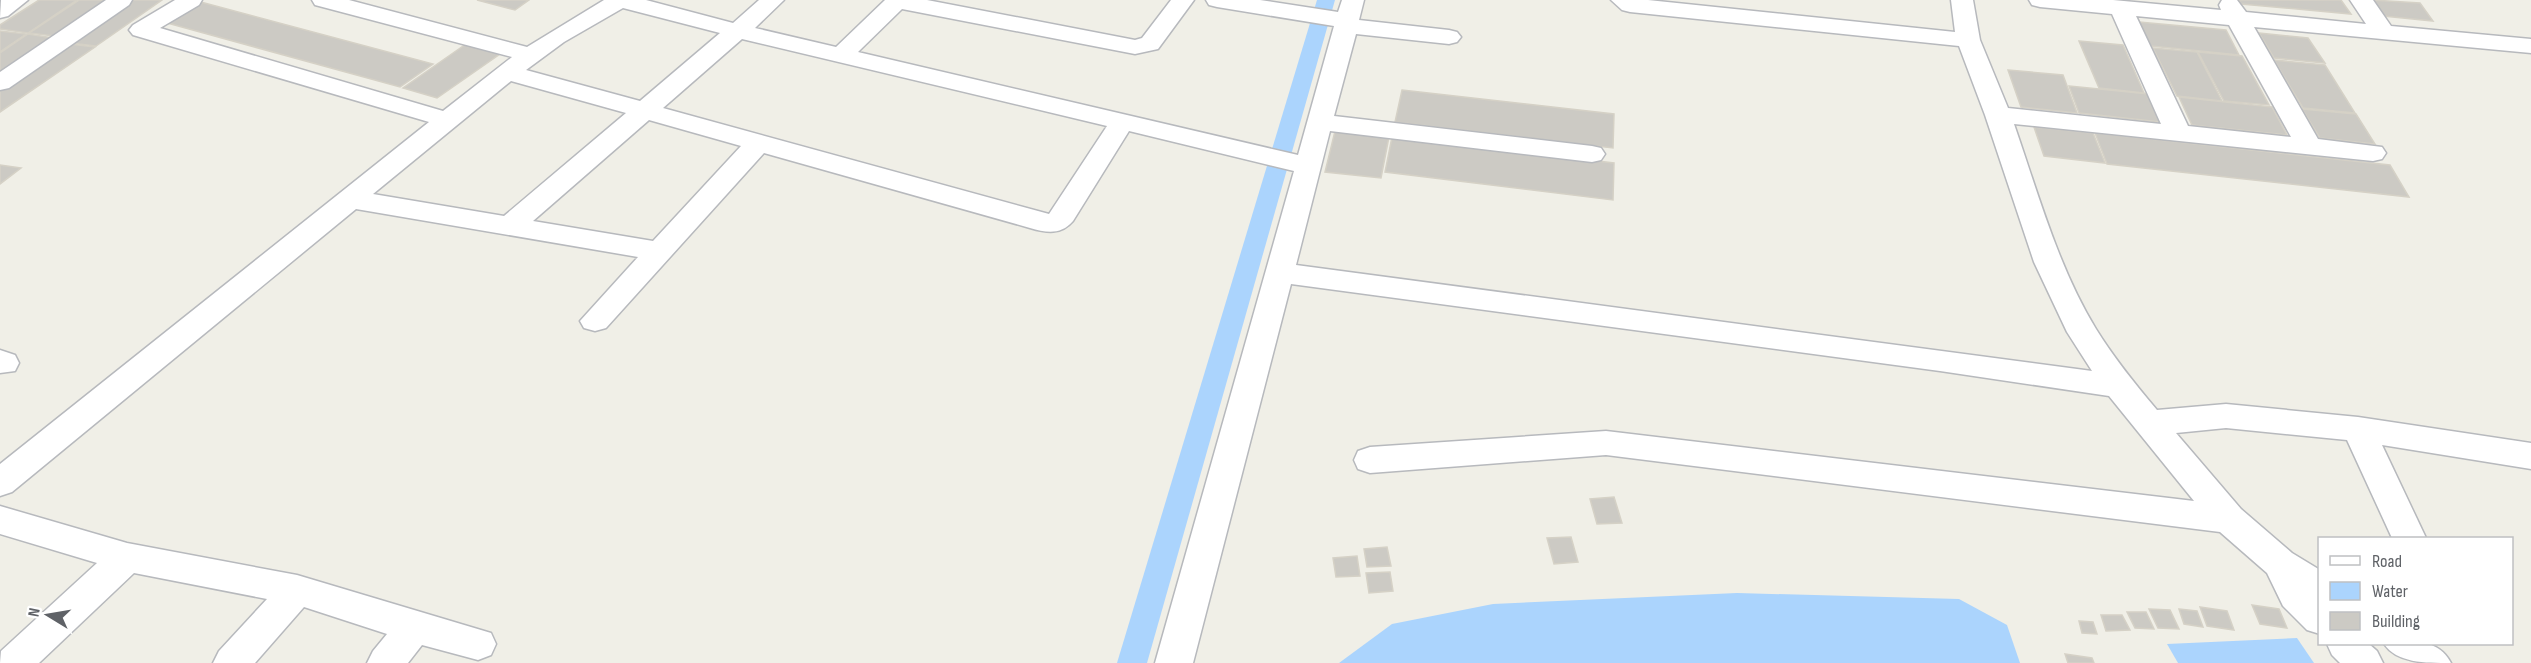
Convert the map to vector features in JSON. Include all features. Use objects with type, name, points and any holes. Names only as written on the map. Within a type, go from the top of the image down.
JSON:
[{"type":"street","points":[[0,83],[121,0]]},
{"type":"street","points":[[191,0],[141,30],[448,120]]},
{"type":"street","points":[[0,483],[507,72],[619,0],[738,31],[1291,162]]},
{"type":"street","points":[[510,226],[773,0]]},
{"type":"street","points":[[843,55],[898,1],[1135,47],[1150,44],[1183,0]]},
{"type":"street","points":[[1216,0],[1302,14],[1346,17],[1449,37]]},
{"type":"street","points":[[1622,0],[1630,5],[1757,9],[1968,40]]},
{"type":"street","points":[[1962,0],[1968,40],[1998,115],[2048,262],[2082,332],[2118,386],[2229,519],[2280,563],[2318,588]]},
{"type":"street","points":[[2040,0],[2121,8],[2233,9],[2384,32],[2531,46]]},
{"type":"street","points":[[2361,0],[2384,32]]},
{"type":"street","points":[[331,1],[531,55]]},
{"type":"street","points":[[2121,8],[2178,134]]},
{"type":"street","points":[[2233,9],[2308,146]]},
{"type":"street","points":[[1174,663],[1280,273],[1291,162],[1320,122],[1346,17]]},
{"type":"street","points":[[507,72],[1040,222],[1056,223],[1063,215],[1122,123]]},
{"type":"street","points":[[1998,115],[2373,153]]},
{"type":"street","points":[[1320,122],[1592,154]]},
{"type":"street","points":[[596,321],[758,144]]},
{"type":"street","points":[[350,199],[658,251]]},
{"type":"street","points":[[1280,273],[1940,360],[2118,386]]},
{"type":"street","points":[[2148,423],[2226,416],[2358,429],[2531,456]]},
{"type":"street","points":[[2358,429],[2409,537]]},
{"type":"street","points":[[1370,460],[1606,443],[2229,519]]},
{"type":"street","points":[[0,520],[127,557],[297,590],[414,627],[478,644]]},
{"type":"street","points":[[14,663],[127,557]]},
{"type":"street","points":[[2280,563],[2296,595],[2318,618]]},
{"type":"street","points":[[232,663],[297,590]]},
{"type":"street","points":[[386,663],[414,627]]},
{"type":"street","points":[[2345,645],[2364,663]]},
{"type":"street","points":[[2404,645],[2432,663]]},
{"type":"water","points":[[1737,593],[1959,599],[2007,625],[2020,663],[1339,663],[1392,624],[1493,604]]},
{"type":"water","points":[[2297,638],[2314,663],[2178,663],[2167,644]]},
{"type":"building","points":[[39,0],[77,0],[28,33],[0,29],[0,25]]},
{"type":"building","points":[[79,0],[108,0],[54,36],[29,33]]},
{"type":"building","points":[[133,0],[162,0],[96,46],[70,43]]},
{"type":"building","points":[[477,0],[529,0],[515,10]]},
{"type":"building","points":[[2239,0],[2341,0],[2351,14],[2241,4]]},
{"type":"building","points":[[2372,0],[2420,3],[2433,21],[2383,16]]},
{"type":"building","points":[[197,1],[433,64],[400,87],[160,21]]},
{"type":"building","points":[[2139,22],[2226,30],[2239,55],[2151,46]]},
{"type":"building","points":[[0,31],[26,34],[0,52]]},
{"type":"building","points":[[2259,33],[2308,38],[2325,63],[2274,58]]},
{"type":"building","points":[[28,34],[53,38],[0,73],[0,53]]},
{"type":"building","points":[[2079,41],[2123,45],[2144,93],[2099,88]]},
{"type":"building","points":[[70,44],[95,47],[0,112],[0,91]]},
{"type":"building","points":[[466,44],[500,54],[437,98],[403,88]]},
{"type":"building","points":[[2153,48],[2197,52],[2222,101],[2177,96]]},
{"type":"building","points":[[2198,52],[2242,56],[2269,105],[2224,101]]},
{"type":"building","points":[[2274,60],[2325,65],[2355,113],[2303,108]]},
{"type":"building","points":[[2008,70],[2063,75],[2077,113],[2021,107]]},
{"type":"building","points":[[2069,86],[2149,94],[2161,122],[2079,113]]},
{"type":"building","points":[[1402,90],[1614,114],[1613,148],[1395,122]]},
{"type":"building","points":[[2179,97],[2272,107],[2287,135],[2192,125]]},
{"type":"building","points":[[2302,109],[2356,114],[2375,144],[2320,138]]},
{"type":"building","points":[[2034,127],[2093,133],[2105,163],[2044,156]]},
{"type":"building","points":[[1335,131],[1389,137],[1381,178],[1325,172]]},
{"type":"building","points":[[2095,133],[2390,165],[2409,197],[2107,164]]},
{"type":"building","points":[[1392,137],[1614,163],[1613,200],[1385,172]]},
{"type":"building","points":[[0,165],[21,168],[0,184]]},
{"type":"building","points":[[1614,497],[1622,523],[1597,524],[1590,499]]},
{"type":"building","points":[[1571,537],[1578,562],[1554,564],[1547,538]]},
{"type":"building","points":[[1387,547],[1391,566],[1367,567],[1364,549]]},
{"type":"building","points":[[1357,556],[1360,576],[1336,577],[1333,558]]},
{"type":"building","points":[[1390,572],[1393,591],[1369,593],[1366,573]]},
{"type":"building","points":[[2252,605],[2279,609],[2287,628],[2260,624]]},
{"type":"building","points":[[2200,607],[2227,611],[2234,630],[2207,626]]},
{"type":"building","points":[[2149,609],[2170,610],[2179,629],[2158,628]]},
{"type":"building","points":[[2179,609],[2197,611],[2203,627],[2184,624]]},
{"type":"building","points":[[2127,612],[2146,612],[2154,629],[2135,628]]},
{"type":"building","points":[[2101,615],[2122,615],[2130,630],[2106,631]]},
{"type":"building","points":[[2079,621],[2093,622],[2097,634],[2082,633]]},
{"type":"building","points":[[2065,654],[2092,658],[2094,663],[2068,663]]},
{"type":"waterway","points":[[1132,663],[1326,0]]}]
